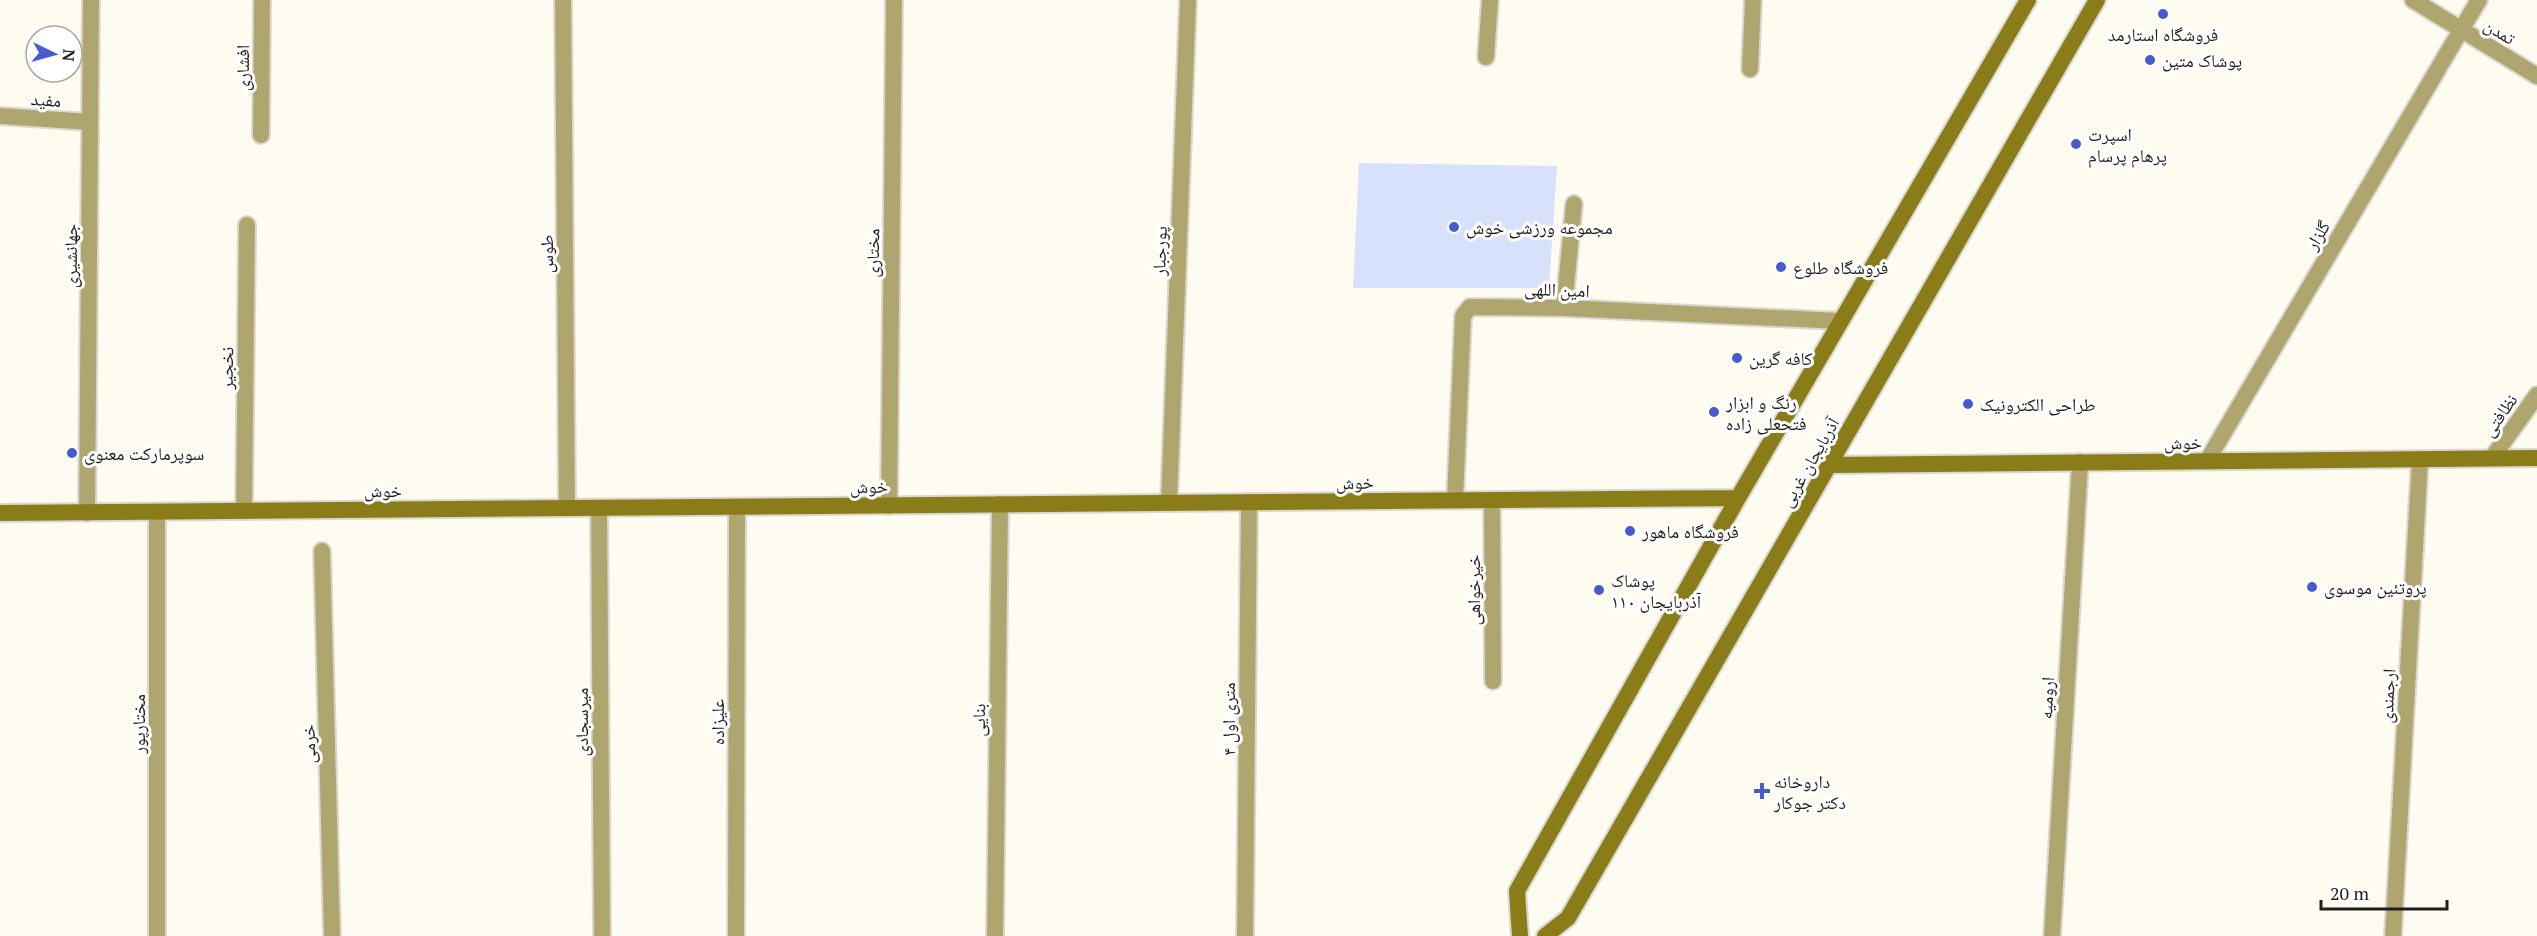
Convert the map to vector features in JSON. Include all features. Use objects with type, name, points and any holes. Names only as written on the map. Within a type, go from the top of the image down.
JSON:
[{"type":"main road","points":[[1520,936],[1517,891],[1738,498],[2028,0]]},
{"type":"main road","name":"آذربایجان غربی","points":[[1545,936],[1568,918],[2097,0]]},
{"type":"main road","name":"خوش","points":[[1830,465],[2537,458]]},
{"type":"main road","name":"خوش","points":[[0,513],[1738,498]]},
{"type":"street","name":"جهانشیری","points":[[87,513],[91,0]]},
{"type":"street","name":"افشاری","points":[[261,135],[262,0]]},
{"type":"street","name":"طوس","points":[[563,0],[567,508]]},
{"type":"street","name":"مختاری","points":[[889,506],[894,0]]},
{"type":"street","name":"پورجبار","points":[[1169,503],[1188,0]]},
{"type":"street","points":[[1486,57],[1490,0]]},
{"type":"street","points":[[1750,69],[1752,0]]},
{"type":"street","name":"تمدن","points":[[2413,0],[2537,76]]},
{"type":"street","name":"گلزار","points":[[2207,461],[2479,0]]},
{"type":"street","name":"مفید","points":[[0,116],[90,122]]},
{"type":"street","points":[[1564,308],[1574,204]]},
{"type":"street","name":"نخجیر","points":[[244,511],[247,225]]},
{"type":"street","name":"امین اللهی","points":[[1455,500],[1463,316],[1466,310],[1475,305],[1840,321]]},
{"type":"street","name":"نظافتی","points":[[2492,458],[2537,395]]},
{"type":"street","name":"ارجمندی","points":[[2393,936],[2420,459]]},
{"type":"street","name":"ارومیه","points":[[2052,936],[2080,462]]},
{"type":"street","name":"خیرخواهی","points":[[1492,500],[1493,681]]},
{"type":"street","name":"۴ متری اول","points":[[1245,936],[1249,502]]},
{"type":"street","name":"بنایی","points":[[995,936],[1000,504]]},
{"type":"street","name":"علیزاده","points":[[736,936],[737,507]]},
{"type":"street","name":"میرسجادی","points":[[599,508],[602,936]]},
{"type":"street","name":"مختارپور","points":[[157,936],[158,512]]},
{"type":"street","name":"خرمی","points":[[322,551],[332,936]]},
{"type":"shaded area","name":"مجموعه ورزشی خوش","points":[[1359,163],[1557,166],[1549,288],[1353,288]]},
{"type":"place","name":"فروشگاه استارمد","points":[[2163,14]]},
{"type":"place","name":"پوشاک متین","points":[[2150,60]]},
{"type":"place","name":"اسپرت پرهام پرسام","points":[[2076,144]]},
{"type":"place","name":"مجموعه ورزشی خوش","points":[[1454,227]]},
{"type":"place","name":"فروشگاه طلوع","points":[[1781,267]]},
{"type":"place","name":"کافه گرین","points":[[1737,358]]},
{"type":"place","name":"طراحی الکترونیک","points":[[1968,404]]},
{"type":"place","name":"رنگ و ابزار فتحعلی زاده","points":[[1714,412]]},
{"type":"place","name":"سوپرمارکت معنوی","points":[[72,453]]},
{"type":"place","name":"فروشگاه ماهور","points":[[1630,531]]},
{"type":"place","name":"پروتئین موسوی","points":[[2312,587]]},
{"type":"place","name":"پوشاک آذربایجان ۱۱۰","points":[[1599,590]]},
{"type":"place","name":"داروخانه دکتر جوکار","points":[[1762,791]]}]
